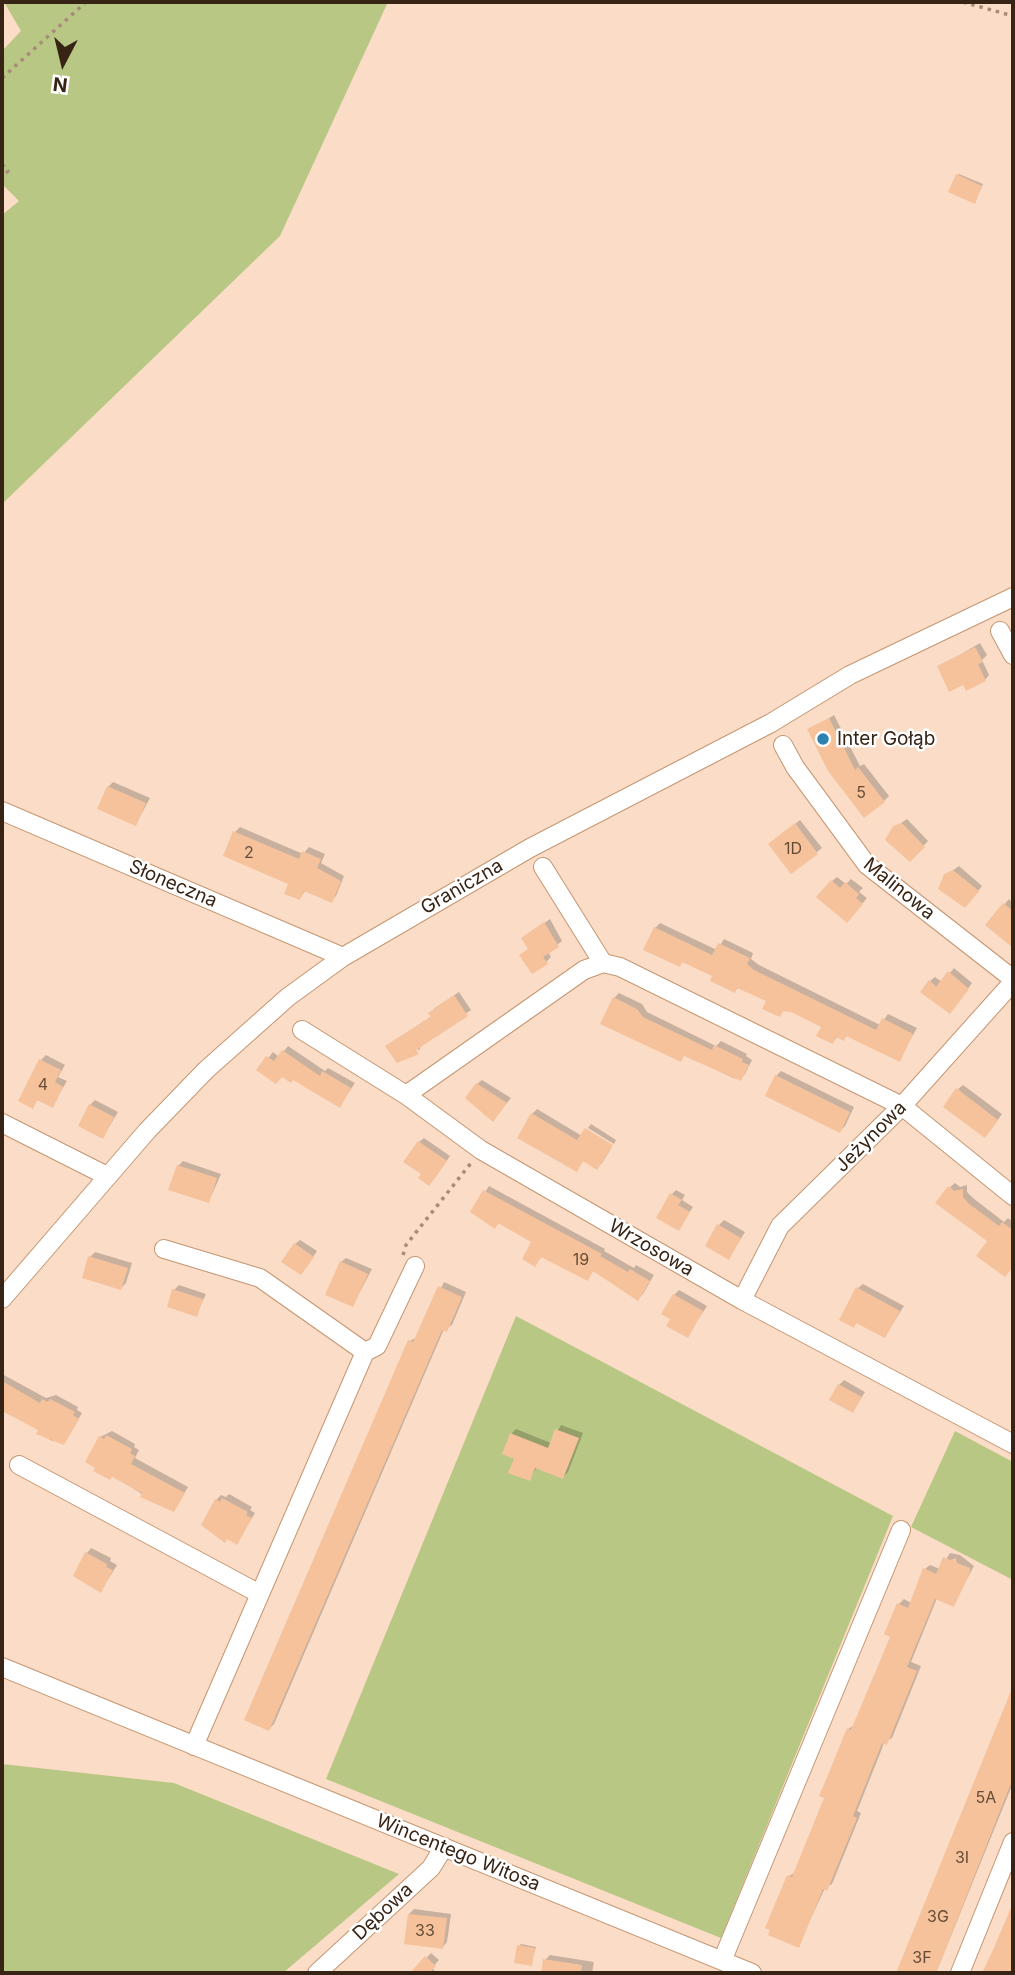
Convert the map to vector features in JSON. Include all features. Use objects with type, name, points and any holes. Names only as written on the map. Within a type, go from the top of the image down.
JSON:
[{"type":"street","name":"Graniczna","points":[[2,1299],[107,1176],[206,1070],[288,998],[343,957],[530,848],[771,723],[850,675],[1013,597]]},
{"type":"street","points":[[1000,631],[1013,655]]},
{"type":"street","name":"Malinowa","points":[[783,745],[794,767],[867,865],[1013,981]]},
{"type":"street","name":"Słoneczna","points":[[2,810],[343,957]]},
{"type":"street","points":[[543,867],[603,962]]},
{"type":"street","points":[[406,1095],[584,970],[603,962],[620,967],[902,1106],[1013,1196]]},
{"type":"street","name":"Jeżynowa","points":[[742,1300],[780,1226],[902,1106],[1013,981]]},
{"type":"street","name":"Wrzosowa","points":[[302,1030],[406,1095],[481,1150],[742,1300],[1013,1444]]},
{"type":"street","points":[[2,1123],[107,1176]]},
{"type":"street","points":[[164,1249],[260,1278],[365,1352]]},
{"type":"street","points":[[194,1746],[258,1593],[365,1352],[377,1346],[409,1261]]},
{"type":"street","points":[[19,1465],[258,1593]]},
{"type":"street","name":"Wincentego Witosa","points":[[2,1667],[736,1968],[901,1530]]},
{"type":"street","points":[[960,1973],[1013,1842]]},
{"type":"street","name":"Dębowa","points":[[317,1973],[430,1868],[444,1847]]},
{"type":"path","points":[[2,78],[86,2]]},
{"type":"path","points":[[963,2],[1013,16]]},
{"type":"path","points":[[2,164],[9,172],[2,177]]},
{"type":"path","points":[[409,1261],[406,1245],[481,1150]]},
{"type":"green space","points":[[4,2],[388,2],[280,236],[2,504],[2,215],[19,201],[2,184],[2,51],[21,31]]},
{"type":"green space","points":[[516,1316],[893,1516],[721,1938],[326,1779]]},
{"type":"green space","points":[[955,1431],[1013,1462],[1013,1580],[911,1527]]},
{"type":"green space","points":[[2,1764],[174,1783],[399,1874],[283,1973],[2,1973]]},
{"type":"building","points":[[956,174],[982,186],[975,204],[948,192]]},
{"type":"building","points":[[975,647],[983,662],[978,664],[986,681],[966,691],[963,685],[949,692],[937,666]]},
{"type":"building","points":[[829,718],[855,770],[858,767],[885,802],[864,818],[828,771],[807,729]]},
{"type":"building","points":[[107,786],[146,803],[136,826],[97,809]]},
{"type":"building","points":[[795,823],[818,854],[791,874],[768,844]]},
{"type":"building","points":[[902,823],[925,847],[910,862],[885,840],[893,826]]},
{"type":"building","points":[[233,831],[299,859],[302,851],[321,859],[317,868],[341,881],[332,903],[304,891],[300,900],[284,894],[288,884],[223,856]]},
{"type":"building","points":[[953,870],[979,891],[965,908],[938,889],[944,874]]},
{"type":"building","points":[[831,880],[840,888],[845,882],[859,894],[856,898],[863,904],[847,923],[816,897]]},
{"type":"building","points":[[1003,903],[1013,911],[1013,948],[985,925]]},
{"type":"building","points":[[544,922],[559,947],[543,957],[548,964],[532,974],[519,955],[528,949],[521,938]]},
{"type":"building","points":[[654,927],[712,955],[718,943],[750,958],[747,964],[754,970],[876,1030],[882,1018],[913,1034],[900,1062],[846,1036],[844,1041],[836,1037],[833,1044],[816,1036],[821,1027],[791,1012],[783,1011],[780,1017],[762,1009],[766,1001],[737,988],[735,993],[710,981],[712,976],[682,962],[680,967],[643,950]]},
{"type":"building","points":[[948,971],[969,989],[950,1014],[920,992],[929,980],[936,987]]},
{"type":"building","points":[[454,995],[468,1016],[416,1050],[419,1054],[397,1063],[385,1046],[431,1017],[428,1013]]},
{"type":"building","points":[[613,997],[637,1009],[643,1017],[712,1050],[714,1045],[743,1059],[742,1062],[749,1065],[741,1081],[684,1056],[681,1062],[600,1024]]},
{"type":"building","points":[[282,1050],[320,1076],[322,1071],[351,1088],[340,1108],[293,1080],[291,1083],[282,1077],[276,1084],[256,1070],[266,1056],[274,1061]]},
{"type":"building","points":[[39,1059],[61,1070],[55,1082],[63,1087],[53,1108],[37,1100],[33,1109],[18,1101]]},
{"type":"building","points":[[775,1075],[850,1112],[840,1133],[765,1096]]},
{"type":"building","points":[[476,1083],[507,1103],[493,1122],[465,1098]]},
{"type":"building","points":[[956,1088],[998,1120],[985,1138],[943,1107]]},
{"type":"building","points":[[89,1104],[114,1117],[103,1139],[78,1126]]},
{"type":"building","points":[[531,1113],[577,1140],[585,1128],[613,1145],[597,1170],[583,1161],[577,1172],[517,1138]]},
{"type":"building","points":[[418,1141],[447,1161],[429,1186],[418,1178],[421,1174],[403,1162]]},
{"type":"building","points":[[177,1165],[217,1178],[209,1203],[168,1190]]},
{"type":"building","points":[[948,1186],[954,1191],[963,1189],[963,1197],[968,1203],[999,1226],[1002,1222],[1013,1230],[1013,1267],[1005,1277],[976,1256],[987,1241],[935,1203]]},
{"type":"building","points":[[483,1190],[602,1254],[600,1256],[628,1272],[630,1269],[650,1281],[638,1301],[593,1271],[588,1281],[541,1257],[535,1267],[522,1259],[531,1242],[498,1223],[495,1229],[470,1212]]},
{"type":"building","points":[[670,1193],[682,1200],[678,1205],[690,1212],[679,1231],[656,1218]]},
{"type":"building","points":[[717,1224],[741,1238],[729,1260],[705,1246]]},
{"type":"building","points":[[294,1243],[314,1257],[301,1275],[281,1262]]},
{"type":"building","points":[[88,1256],[128,1268],[121,1290],[82,1278]]},
{"type":"building","points":[[340,1261],[368,1274],[353,1307],[325,1295]]},
{"type":"building","points":[[438,1286],[462,1297],[447,1332],[442,1330],[269,1731],[244,1720],[408,1340],[413,1342]]},
{"type":"building","points":[[856,1287],[900,1311],[885,1338],[856,1323],[854,1328],[839,1320]]},
{"type":"building","points":[[172,1289],[203,1299],[197,1317],[167,1307]]},
{"type":"building","points":[[673,1294],[703,1311],[688,1338],[666,1326],[670,1319],[661,1314]]},
{"type":"building","points":[[2,1381],[40,1403],[42,1399],[48,1402],[50,1399],[75,1412],[73,1415],[79,1419],[64,1445],[36,1434],[38,1430],[2,1411]]},
{"type":"building","points":[[838,1384],[862,1397],[853,1413],[829,1400]]},
{"type":"building","points":[[555,1429],[579,1438],[563,1479],[535,1468],[530,1481],[508,1473],[514,1459],[502,1454],[510,1433],[548,1448]]},
{"type":"building","points":[[106,1435],[132,1449],[130,1453],[135,1456],[131,1464],[185,1493],[174,1512],[140,1497],[142,1493],[112,1477],[110,1480],[93,1471],[95,1468],[85,1462],[99,1436],[104,1439]]},
{"type":"building","points":[[222,1498],[248,1512],[246,1515],[252,1518],[237,1545],[227,1539],[225,1543],[201,1525],[215,1499],[220,1502]]},
{"type":"building","points":[[85,1552],[113,1570],[101,1593],[73,1576]]},
{"type":"building","points":[[943,1557],[950,1560],[956,1558],[957,1563],[970,1568],[970,1572],[954,1607],[935,1599],[907,1667],[917,1671],[887,1745],[882,1743],[853,1816],[857,1818],[827,1891],[823,1889],[799,1948],[768,1935],[770,1930],[765,1928],[787,1875],[792,1877],[824,1798],[819,1796],[847,1728],[851,1730],[890,1637],[884,1634],[897,1603],[908,1608],[923,1568],[936,1574]]},
{"type":"building","points":[[1013,1686],[1013,1778],[936,1973],[896,1973]]},
{"type":"building","points":[[1013,1903],[1013,1973],[982,1973],[993,1950]]},
{"type":"building","points":[[408,1914],[447,1918],[443,1949],[404,1944]]},
{"type":"building","points":[[517,1945],[535,1948],[532,1966],[514,1963]]},
{"type":"building","points":[[425,1956],[436,1966],[429,1973],[410,1973]]},
{"type":"building","points":[[543,1959],[582,1965],[581,1973],[541,1973]]},
{"type":"place","name":"Inter Gołąb","points":[[823,739]]}]
